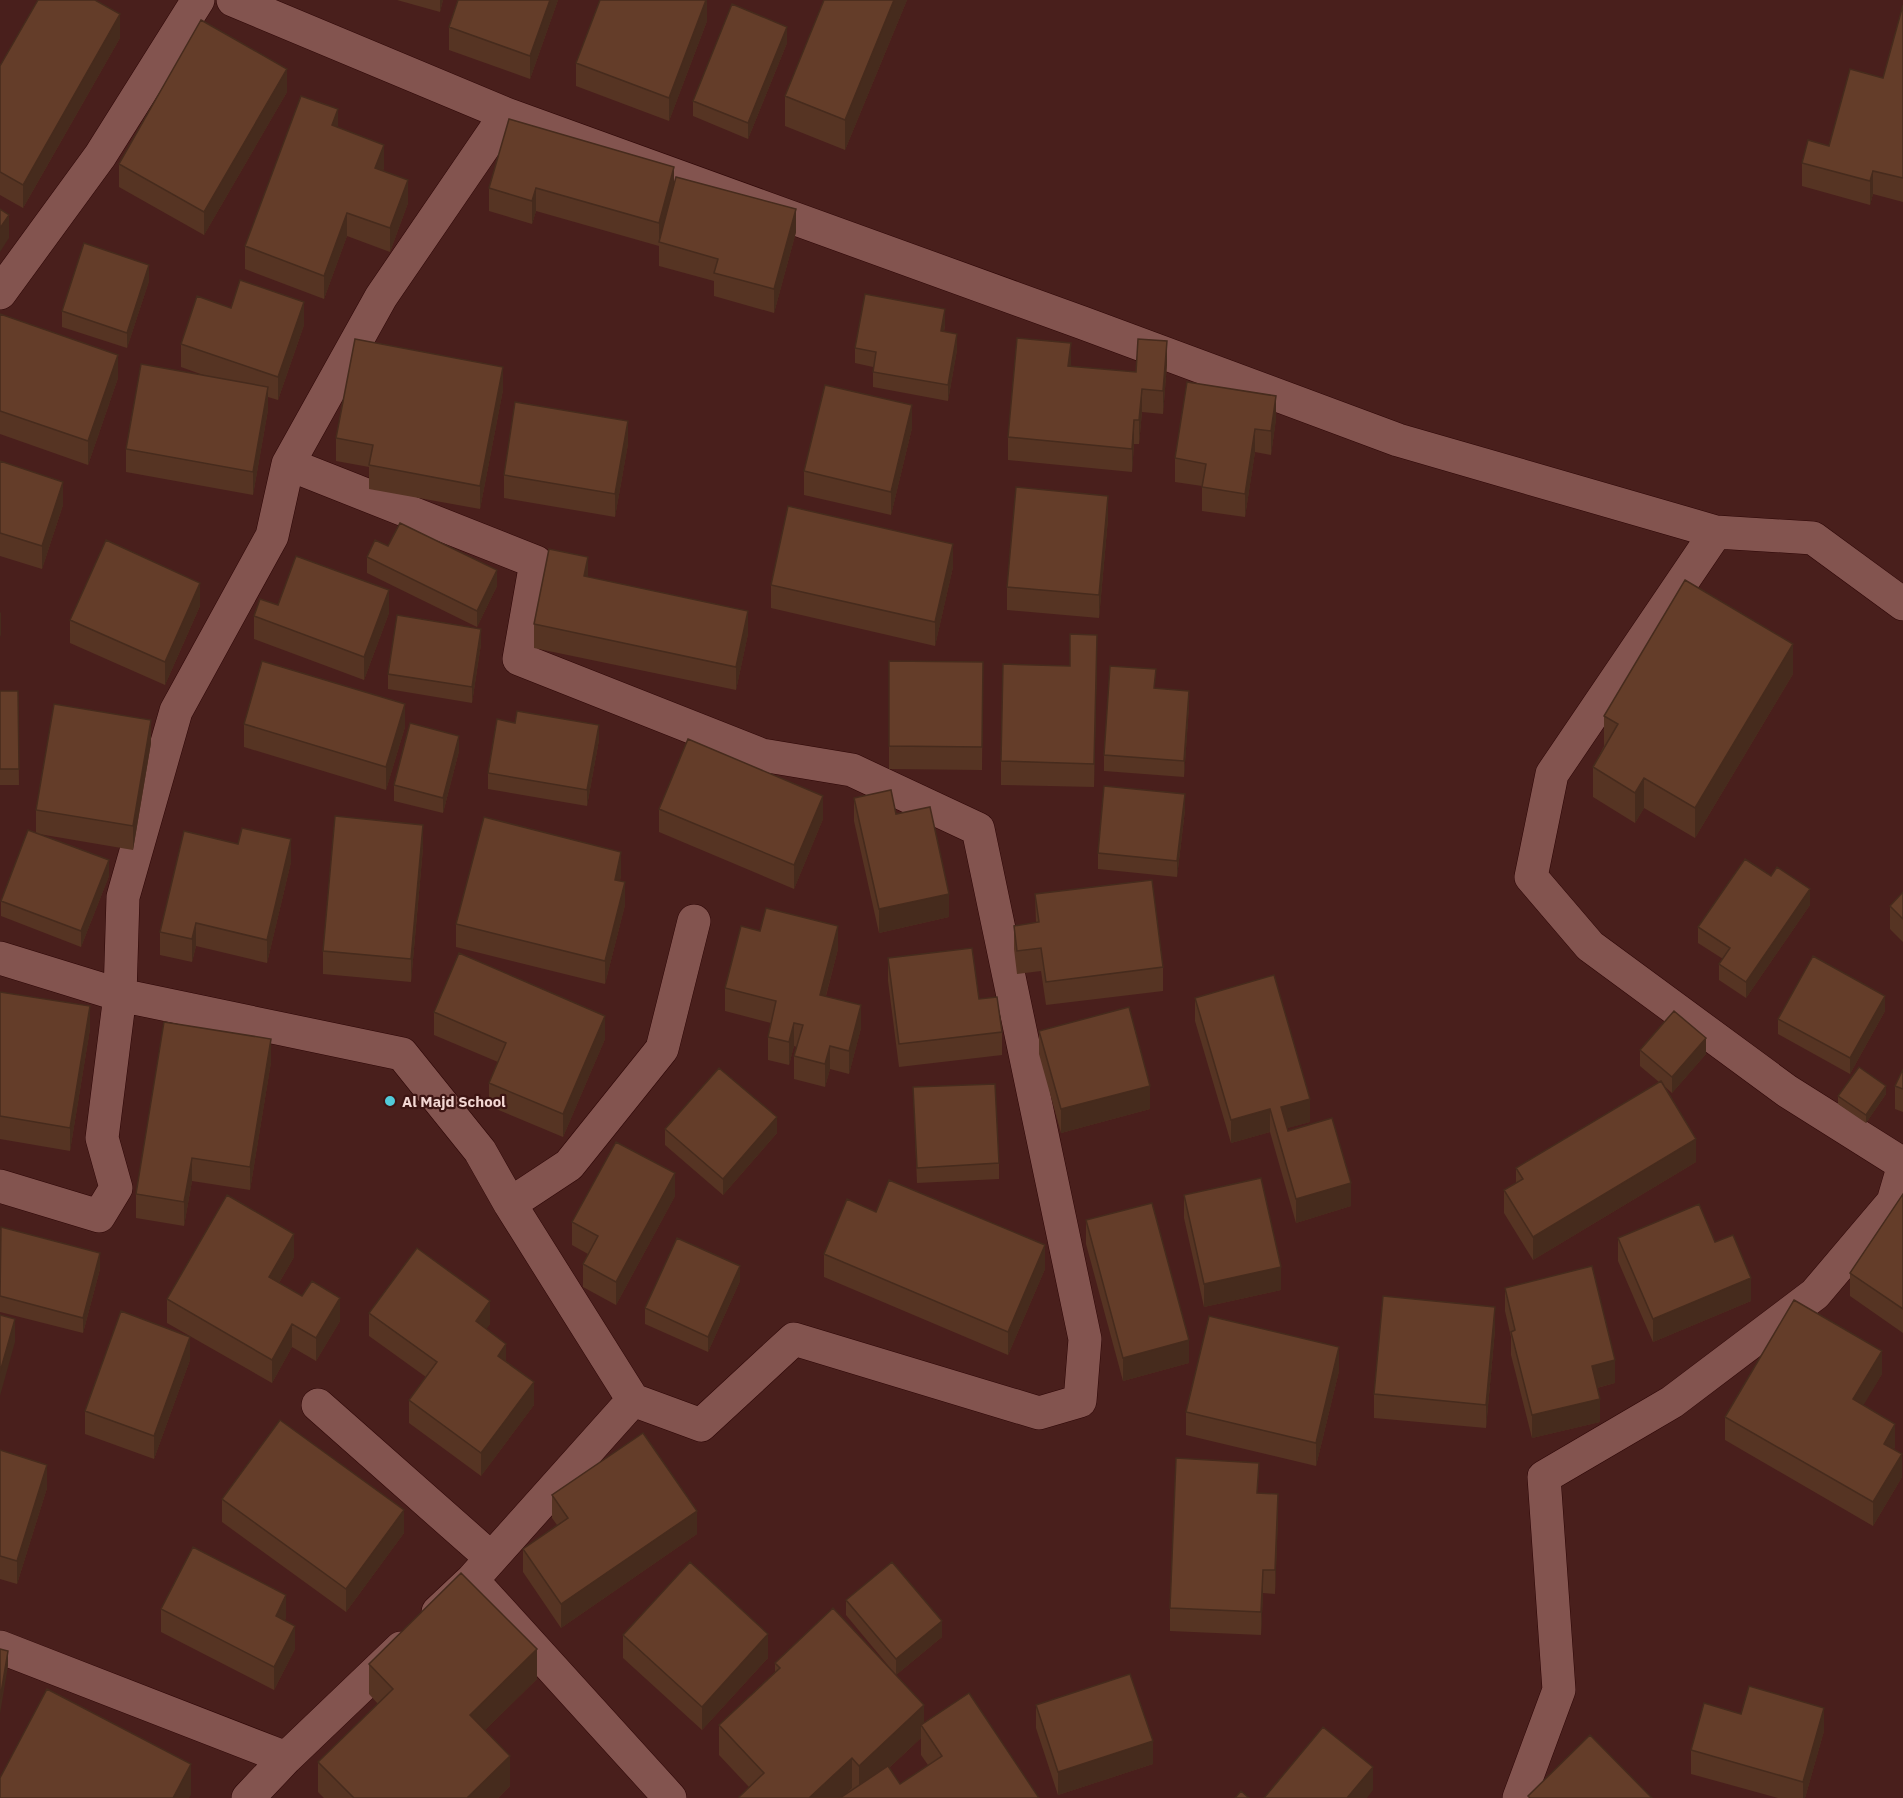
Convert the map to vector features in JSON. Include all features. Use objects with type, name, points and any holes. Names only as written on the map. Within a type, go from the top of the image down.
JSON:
[{"type":"street","points":[[0,293],[100,156],[198,0]]},
{"type":"street","points":[[233,0],[506,114],[1398,440],[1716,531],[1813,538],[1903,604]]},
{"type":"street","points":[[0,1186],[99,1216],[116,1188],[102,1138],[120,995],[123,897],[176,711],[272,536],[288,464],[381,297],[506,114]]},
{"type":"street","points":[[0,958],[120,995],[402,1054],[480,1151],[510,1204],[633,1400],[701,1425],[794,1338],[1039,1413],[1080,1401],[1085,1340],[978,829],[852,770],[762,754],[519,660],[536,562],[288,464]]},
{"type":"street","points":[[1519,1798],[1559,1690],[1544,1477],[1672,1402],[1815,1294],[1893,1202],[1903,1166],[1787,1091],[1590,946],[1531,877],[1552,774],[1716,531]]},
{"type":"street","points":[[510,1204],[569,1165],[662,1049],[694,921]]},
{"type":"street","points":[[248,1798],[286,1758],[482,1569],[633,1400]]},
{"type":"street","points":[[318,1405],[482,1569],[670,1798]]},
{"type":"street","points":[[0,1647],[286,1758]]},
{"type":"building","points":[[38,0],[95,0],[120,14],[23,185],[0,172],[0,66]]},
{"type":"building","points":[[458,0],[550,0],[530,56],[449,27]]},
{"type":"building","points":[[600,0],[706,0],[669,98],[576,63]]},
{"type":"building","points":[[824,0],[894,0],[845,120],[785,96]]},
{"type":"building","points":[[732,4],[787,27],[748,123],[693,101]]},
{"type":"building","points":[[1903,5],[1903,178],[1873,171],[1870,181],[1802,163],[1808,140],[1829,146],[1850,69],[1883,78]]},
{"type":"building","points":[[201,20],[287,69],[204,212],[119,164]]},
{"type":"building","points":[[301,96],[338,109],[332,125],[384,145],[375,168],[408,180],[390,228],[347,213],[324,276],[245,246]]},
{"type":"building","points":[[509,119],[674,167],[659,223],[536,188],[532,201],[489,188]]},
{"type":"building","points":[[676,177],[796,209],[774,289],[714,273],[718,259],[659,242]]},
{"type":"building","points":[[0,209],[9,215],[0,228]]},
{"type":"building","points":[[84,243],[149,265],[127,333],[62,311]]},
{"type":"building","points":[[240,280],[304,302],[278,377],[181,344],[197,296],[231,308]]},
{"type":"building","points":[[865,294],[945,309],[941,331],[957,334],[948,385],[873,372],[876,352],[855,348]]},
{"type":"building","points":[[0,314],[118,355],[88,441],[0,411]]},
{"type":"building","points":[[1017,338],[1071,343],[1068,366],[1136,372],[1138,339],[1167,341],[1163,391],[1142,389],[1139,420],[1134,420],[1132,449],[1008,437]]},
{"type":"building","points":[[355,339],[503,367],[480,486],[369,465],[373,445],[336,438]]},
{"type":"building","points":[[141,364],[268,387],[253,472],[126,449]]},
{"type":"building","points":[[1187,382],[1276,396],[1271,431],[1255,429],[1245,494],[1202,487],[1206,464],[1175,458]]},
{"type":"building","points":[[825,385],[912,405],[891,492],[804,471]]},
{"type":"building","points":[[515,402],[628,421],[615,494],[504,475]]},
{"type":"building","points":[[0,461],[63,482],[42,546],[0,533]]},
{"type":"building","points":[[1016,487],[1108,496],[1099,595],[1007,587]]},
{"type":"building","points":[[788,506],[953,544],[935,622],[771,585]]},
{"type":"building","points":[[400,523],[497,570],[477,611],[367,557],[375,540],[388,546]]},
{"type":"building","points":[[106,540],[200,583],[165,662],[70,620]]},
{"type":"building","points":[[549,549],[588,557],[584,576],[748,611],[736,667],[534,624]]},
{"type":"building","points":[[296,556],[389,590],[364,657],[254,616],[260,599],[278,605]]},
{"type":"building","points":[[1685,580],[1793,644],[1695,808],[1644,778],[1635,793],[1593,767],[1618,724],[1604,716]]},
{"type":"building","points":[[397,615],[481,629],[472,687],[388,674]]},
{"type":"building","points":[[1070,634],[1097,635],[1094,764],[1001,761],[1003,664],[1070,666]]},
{"type":"building","points":[[262,661],[405,704],[386,767],[244,724]]},
{"type":"building","points":[[889,661],[983,662],[982,747],[889,746]]},
{"type":"building","points":[[1110,666],[1156,669],[1154,688],[1189,691],[1184,761],[1104,755]]},
{"type":"building","points":[[0,691],[18,691],[19,769],[0,769]]},
{"type":"building","points":[[54,704],[151,720],[133,826],[36,810]]},
{"type":"building","points":[[517,711],[599,725],[587,790],[488,773],[497,719],[515,723]]},
{"type":"building","points":[[410,723],[459,736],[443,798],[394,785]]},
{"type":"building","points":[[688,739],[823,796],[794,865],[659,809]]},
{"type":"building","points":[[1104,786],[1185,794],[1177,861],[1098,853]]},
{"type":"building","points":[[891,790],[896,814],[930,807],[949,894],[879,909],[854,798]]},
{"type":"building","points":[[335,816],[423,825],[411,959],[323,951]]},
{"type":"building","points":[[484,817],[621,852],[615,880],[625,882],[605,961],[456,924]]},
{"type":"building","points":[[242,828],[291,839],[267,940],[196,923],[192,939],[160,932],[184,831],[238,844]]},
{"type":"building","points":[[28,830],[109,860],[81,931],[1,901]]},
{"type":"building","points":[[1745,859],[1771,876],[1777,867],[1810,889],[1746,982],[1719,964],[1730,948],[1698,927]]},
{"type":"building","points":[[1152,880],[1163,967],[1046,982],[1041,948],[1017,951],[1014,926],[1039,922],[1035,894]]},
{"type":"building","points":[[1903,892],[1903,919],[1890,906]]},
{"type":"building","points":[[766,908],[838,926],[820,995],[861,1005],[849,1051],[830,1046],[825,1064],[794,1056],[803,1025],[794,1023],[789,1042],[768,1037],[776,1001],[725,988],[741,926],[760,931]]},
{"type":"building","points":[[972,948],[979,999],[997,997],[1002,1032],[899,1044],[888,958]]},
{"type":"building","points":[[459,953],[605,1016],[563,1114],[489,1083],[506,1043],[434,1012]]},
{"type":"building","points":[[1813,956],[1885,996],[1850,1058],[1778,1019]]},
{"type":"building","points":[[1274,975],[1310,1099],[1281,1107],[1288,1131],[1332,1118],[1351,1183],[1296,1199],[1270,1109],[1231,1120],[1195,998]]},
{"type":"building","points":[[0,992],[90,1006],[70,1128],[0,1116]]},
{"type":"building","points":[[1129,1007],[1150,1086],[1061,1109],[1039,1031]]},
{"type":"building","points":[[1674,1011],[1706,1038],[1672,1077],[1640,1050]]},
{"type":"building","points":[[164,1022],[271,1039],[250,1167],[192,1158],[184,1202],[136,1194]]},
{"type":"building","points":[[1859,1067],[1886,1086],[1866,1115],[1838,1096]]},
{"type":"building","points":[[719,1068],[777,1117],[723,1179],[665,1129]]},
{"type":"building","points":[[1903,1069],[1903,1089],[1895,1086]]},
{"type":"building","points":[[1661,1081],[1696,1139],[1533,1237],[1504,1190],[1523,1179],[1516,1168]]},
{"type":"building","points":[[995,1084],[999,1163],[917,1168],[913,1087]]},
{"type":"building","points":[[616,1142],[675,1173],[616,1282],[583,1264],[598,1236],[572,1222]]},
{"type":"building","points":[[1261,1178],[1281,1267],[1204,1284],[1184,1195]]},
{"type":"building","points":[[889,1180],[1045,1245],[1008,1332],[824,1254],[847,1199],[876,1212]]},
{"type":"building","points":[[1903,1194],[1903,1309],[1850,1273]]},
{"type":"building","points":[[227,1195],[294,1234],[269,1277],[302,1296],[312,1281],[340,1298],[316,1338],[292,1324],[272,1360],[167,1299]]},
{"type":"building","points":[[1152,1203],[1189,1340],[1123,1358],[1086,1220]]},
{"type":"building","points":[[1699,1204],[1715,1242],[1733,1235],[1751,1278],[1653,1319],[1618,1238]]},
{"type":"building","points":[[1,1227],[100,1253],[83,1318],[0,1296]]},
{"type":"building","points":[[677,1238],[740,1266],[708,1337],[645,1308]]},
{"type":"building","points":[[417,1248],[490,1301],[476,1321],[506,1344],[498,1356],[534,1382],[481,1453],[409,1400],[437,1362],[369,1313]]},
{"type":"building","points":[[1592,1266],[1615,1360],[1592,1366],[1600,1399],[1532,1415],[1511,1332],[1515,1330],[1505,1288]]},
{"type":"building","points":[[1383,1296],[1495,1307],[1486,1405],[1374,1394]]},
{"type":"building","points":[[1794,1300],[1882,1351],[1853,1399],[1895,1424],[1884,1444],[1902,1454],[1873,1502],[1725,1417]]},
{"type":"building","points":[[121,1311],[190,1337],[154,1436],[85,1411]]},
{"type":"building","points":[[0,1315],[15,1319],[0,1372]]},
{"type":"building","points":[[1209,1316],[1339,1347],[1316,1443],[1186,1412]]},
{"type":"building","points":[[280,1420],[404,1510],[346,1589],[222,1499]]},
{"type":"building","points":[[643,1433],[697,1511],[561,1604],[523,1549],[568,1518],[552,1495]]},
{"type":"building","points":[[0,1450],[47,1465],[17,1561],[0,1556]]},
{"type":"building","points":[[1176,1458],[1259,1463],[1257,1493],[1278,1494],[1275,1570],[1263,1570],[1261,1612],[1170,1608]]},
{"type":"building","points":[[193,1547],[286,1595],[276,1616],[295,1626],[274,1667],[161,1609]]},
{"type":"building","points":[[690,1562],[768,1634],[702,1707],[623,1635]]},
{"type":"building","points":[[892,1562],[942,1621],[896,1659],[846,1600]]},
{"type":"building","points":[[461,1573],[537,1649],[470,1715],[510,1756],[467,1798],[354,1798],[318,1762],[393,1689],[369,1664]]},
{"type":"building","points":[[833,1608],[924,1705],[859,1766],[852,1758],[809,1798],[740,1798],[764,1773],[719,1725],[780,1668],[775,1663]]},
{"type":"building","points":[[0,1649],[8,1651],[0,1699]]},
{"type":"building","points":[[1130,1674],[1153,1741],[1058,1772],[1036,1705]]},
{"type":"building","points":[[1749,1686],[1824,1708],[1803,1782],[1691,1750],[1704,1703],[1741,1714]]},
{"type":"building","points":[[47,1689],[191,1764],[173,1798],[0,1798],[0,1778]]},
{"type":"building","points":[[969,1693],[1039,1798],[840,1798],[888,1766],[900,1784],[942,1756],[921,1725]]},
{"type":"building","points":[[1323,1727],[1373,1767],[1347,1798],[1264,1798]]},
{"type":"building","points":[[1590,1735],[1652,1798],[1530,1798],[1528,1796]]},
{"type":"building","points":[[1241,1791],[1249,1798],[1235,1798]]},
{"type":"place","name":"Al Majd School","points":[[390,1101]]}]
